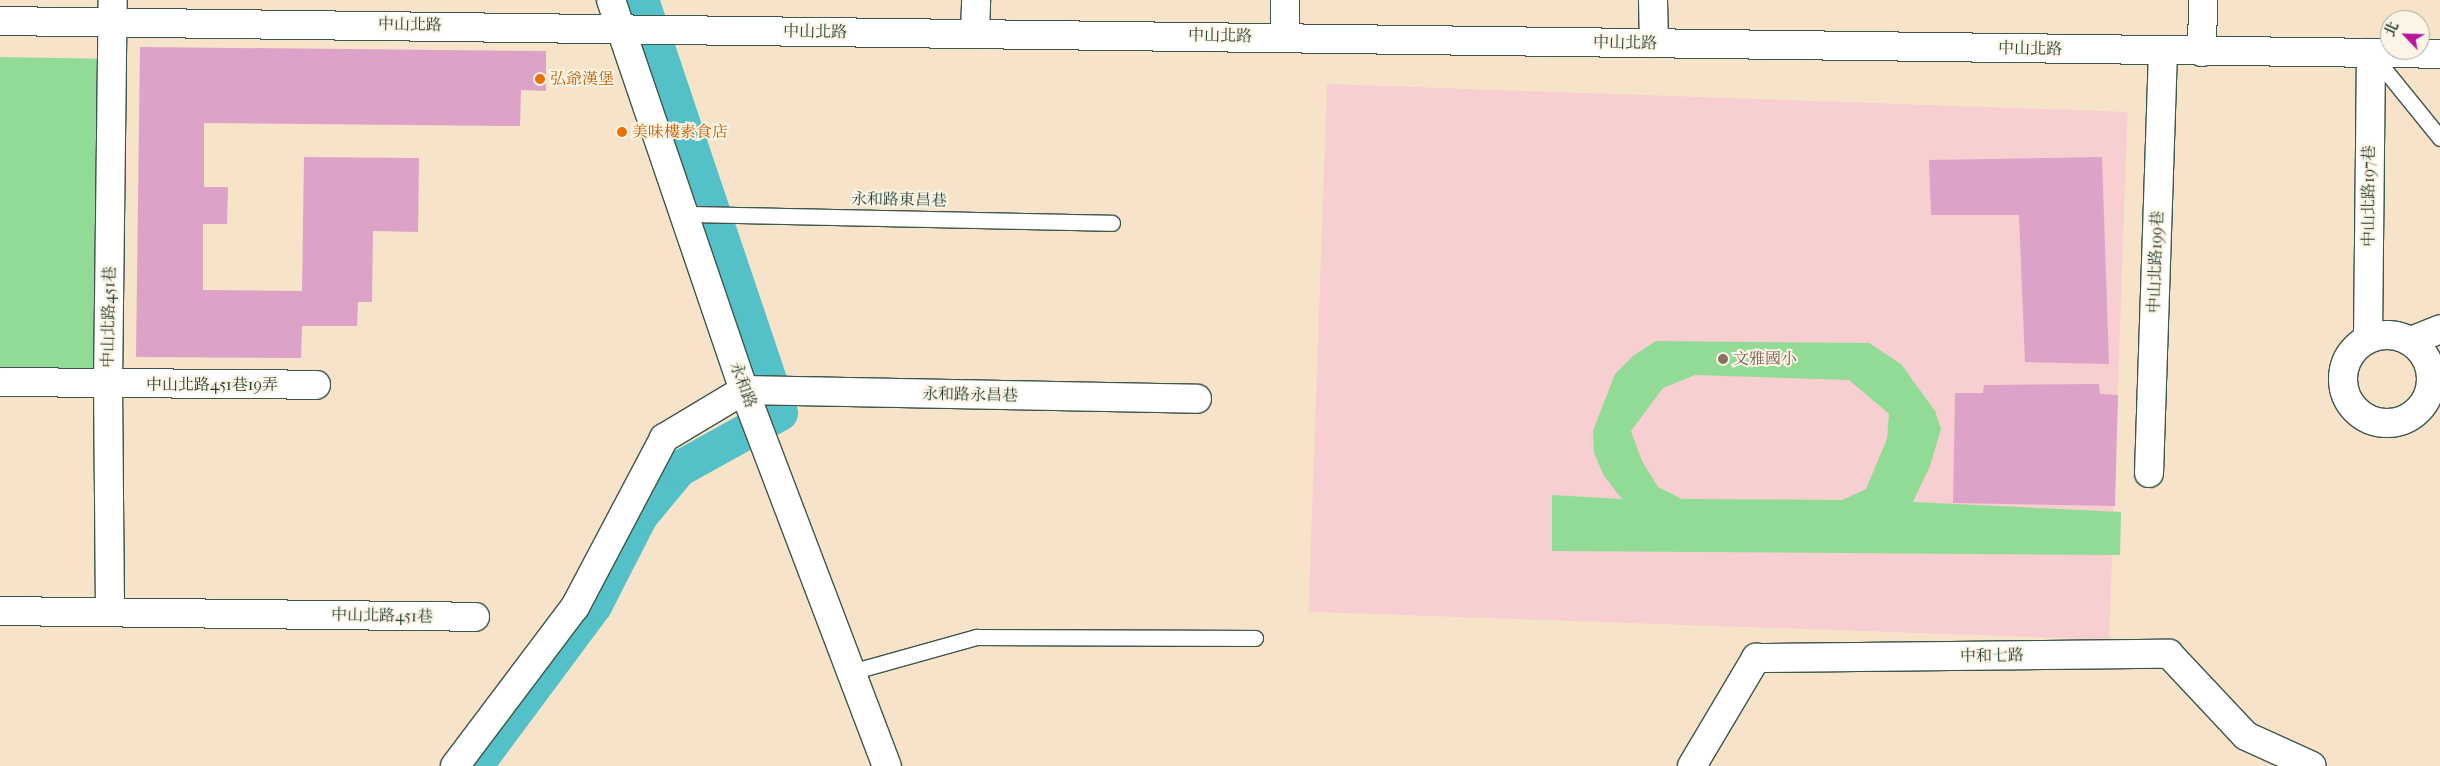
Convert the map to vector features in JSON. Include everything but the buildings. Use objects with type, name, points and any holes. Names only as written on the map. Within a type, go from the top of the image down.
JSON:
[{"type":"street","name":"永和路","points":[[612,0],[687,214],[745,391],[887,766]]},
{"type":"street","points":[[975,33],[976,0]]},
{"type":"street","points":[[1285,0],[1285,37]]},
{"type":"street","points":[[1653,0],[1654,43]]},
{"type":"street","points":[[2202,52],[2203,0]]},
{"type":"street","name":"中山北路","points":[[0,21],[113,11],[622,28],[2440,54]]},
{"type":"street","name":"中山北路451巷","points":[[110,612],[108,384],[113,11]]},
{"type":"street","name":"中山北路199巷","points":[[2149,473],[2163,51]]},
{"type":"street","name":"中山北路197巷","points":[[2368,338],[2371,53]]},
{"type":"street","points":[[2411,341],[2440,329]]},
{"type":"street","points":[[2397,335],[2411,341],[2430,364],[2430,393],[2423,406],[2412,416],[2384,424],[2358,413],[2344,388],[2348,359],[2368,338],[2397,335]]},
{"type":"street","name":"中山北路451巷19弄","points":[[0,382],[316,385]]},
{"type":"street","points":[[456,766],[575,607],[664,438],[745,391]]},
{"type":"street","name":"永和路永昌巷","points":[[745,391],[1197,399]]},
{"type":"street","name":"中山北路451巷","points":[[0,611],[475,617]]},
{"type":"street","name":"中和七路","points":[[1692,766],[1756,658],[2169,654],[2246,736],[2312,766]]},
{"type":"lane","points":[[2371,53],[2440,138]]},
{"type":"lane","name":"永和路東昌巷","points":[[687,214],[1112,223]]},
{"type":"lane","points":[[851,672],[976,637],[1255,638]]},
{"type":"shaded area","name":"文雅國小","points":[[1327,84],[2128,112],[2109,640],[1309,612]]},
{"type":"green space","points":[[0,57],[100,59],[95,370],[0,368]]},
{"type":"green space","points":[[1656,341],[1869,343],[1901,364],[1935,411],[1941,429],[1930,466],[1913,502],[2121,512],[2120,555],[1552,551],[1552,495],[1622,499],[1604,476],[1594,453],[1593,431],[1615,374],[1633,356]],"holes":[[[1695,375],[1849,380],[1889,414],[1887,439],[1866,489],[1842,500],[1682,499],[1658,487],[1642,461],[1631,431],[1663,388]]]},
{"type":"waterway","points":[[475,766],[594,606],[640,516],[679,469],[780,413],[641,0]]},
{"type":"place","name":"弘爺漢堡","points":[[540,79]]},
{"type":"place","name":"美味樓素食店","points":[[622,132]]},
{"type":"place","name":"文雅國小","points":[[1723,359]]}]
